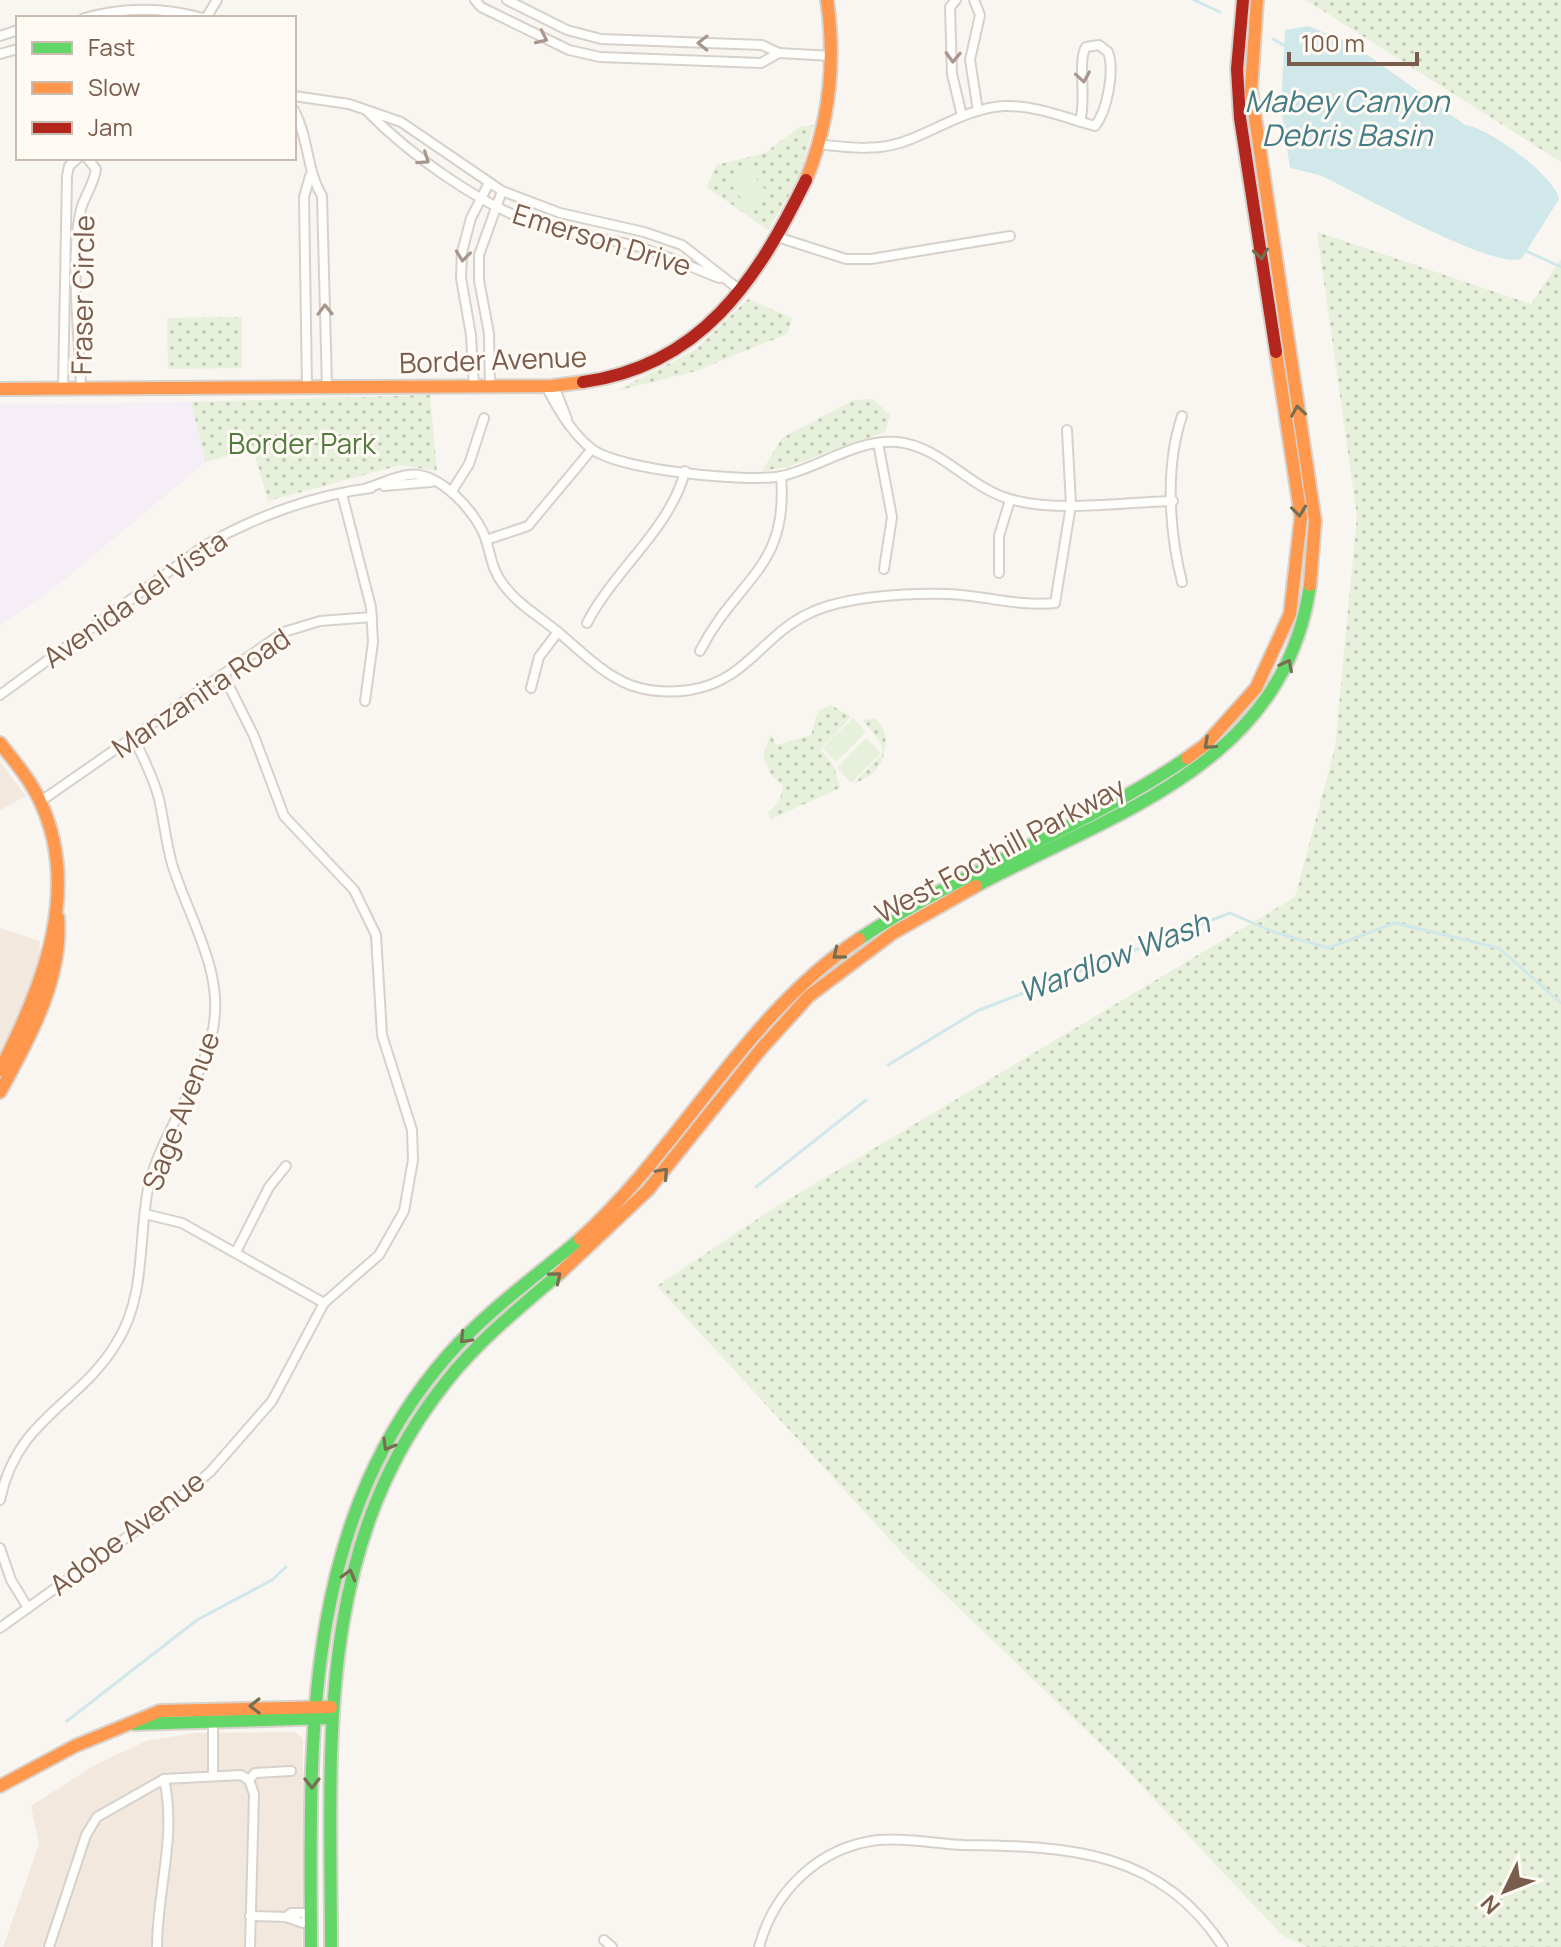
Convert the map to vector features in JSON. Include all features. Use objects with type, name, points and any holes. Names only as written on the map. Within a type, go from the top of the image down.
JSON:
[{"type":"main road","name":"Border Avenue","points":[[0,389],[81,391],[550,386],[604,380],[661,362],[689,342],[741,291],[808,174],[828,112],[832,56],[827,0]]},
{"type":"main road","name":"West Foothill Parkway","points":[[311,1947],[312,1712],[322,1626],[352,1523],[390,1441],[431,1380],[461,1340],[562,1256],[629,1191],[751,1037],[809,978],[847,947],[929,895],[1136,791],[1194,757],[1231,723],[1262,682],[1278,651],[1294,607],[1300,576],[1301,517],[1240,118],[1237,69],[1243,0]]},
{"type":"main road","name":"West Foothill Parkway","points":[[331,1947],[331,1713],[336,1637],[352,1565],[386,1478],[431,1404],[471,1353],[501,1323],[593,1246],[646,1192],[768,1038],[838,972],[904,924],[937,905],[1186,779],[1225,748],[1263,706],[1281,677],[1302,628],[1315,548],[1311,495],[1251,90],[1257,0]]},
{"type":"main road","points":[[1240,118],[1248,136],[1260,209],[1269,223]]},
{"type":"main road","points":[[0,743],[41,801],[60,868],[58,917],[62,934],[53,969],[21,1053],[0,1092]]},
{"type":"main road","points":[[0,1070],[31,1000],[58,917]]},
{"type":"main road","points":[[134,1724],[143,1716],[177,1709],[331,1713]]},
{"type":"main road","points":[[0,1786],[75,1746],[134,1724],[213,1723],[312,1712]]},
{"type":"main road","points":[[311,1918],[321,1926],[322,1947]]},
{"type":"street","points":[[475,0],[496,15],[569,50],[624,59],[761,63],[779,53]]},
{"type":"street","points":[[507,0],[567,30],[625,42],[762,45],[779,53],[832,56]]},
{"type":"street","points":[[956,0],[950,7],[952,74],[962,116]]},
{"type":"street","points":[[974,0],[980,15],[970,60],[978,111]]},
{"type":"street","points":[[94,16],[130,9],[171,9],[197,16]]},
{"type":"street","points":[[624,59],[625,42]]},
{"type":"street","points":[[818,144],[858,149],[884,147],[908,141],[978,111],[1021,107],[1095,126],[1101,119],[1110,66],[1108,52],[1099,45],[1086,47],[1080,58],[1085,91],[1080,122]]},
{"type":"street","name":"Emerson Drive","points":[[296,96],[365,109],[401,122],[502,191],[560,213],[644,232],[682,245],[741,291]]},
{"type":"street","name":"Emerson Drive","points":[[365,109],[393,138],[495,205],[568,234],[633,246],[727,282]]},
{"type":"street","points":[[296,120],[310,176],[322,196],[327,388]]},
{"type":"street","name":"Fraser Circle","points":[[63,390],[67,176],[69,166],[76,160]]},
{"type":"street","name":"Fraser Circle","points":[[81,391],[77,264],[81,209],[95,181],[96,169],[89,160]]},
{"type":"street","points":[[307,388],[304,197],[310,176]]},
{"type":"street","points":[[474,388],[462,265],[471,218],[489,183]]},
{"type":"street","points":[[490,388],[489,334],[479,280],[479,255],[502,191]]},
{"type":"street","points":[[773,236],[846,259],[897,257],[1010,236]]},
{"type":"street","points":[[550,386],[567,419],[592,449],[620,460],[737,480],[781,476],[878,443],[901,443],[928,451],[1010,500],[1071,505],[1173,501]]},
{"type":"street","points":[[1182,416],[1173,445],[1174,550],[1182,582]]},
{"type":"street","points":[[452,491],[469,464],[484,418]]},
{"type":"street","points":[[1067,430],[1071,505]]},
{"type":"street","points":[[878,443],[892,517],[884,569]]},
{"type":"street","points":[[486,540],[528,526],[592,449]]},
{"type":"street","points":[[587,623],[602,593],[673,507],[685,471]]},
{"type":"street","name":"Avenida del Vista","points":[[0,695],[204,546],[263,517],[408,475],[422,475],[452,491],[478,519],[492,566],[504,586],[587,660],[628,684],[659,692],[707,687],[729,679],[797,620],[823,608],[876,598],[948,594],[1033,605],[1055,603],[1071,505]]},
{"type":"street","points":[[700,651],[715,620],[764,566],[776,542],[784,509],[781,476]]},
{"type":"street","points":[[342,494],[372,617],[373,642],[365,701]]},
{"type":"street","points":[[999,573],[999,536],[1010,500]]},
{"type":"street","name":"Manzanita Road","points":[[41,801],[284,632],[320,621],[372,617]]},
{"type":"street","points":[[531,688],[539,657],[558,632]]},
{"type":"street","name":"Adobe Avenue","points":[[0,1628],[163,1511],[210,1472],[272,1401],[324,1303],[379,1255],[394,1235],[410,1186],[412,1130],[382,1035],[379,957],[367,910],[340,871],[293,829],[284,816],[254,736],[223,674]]},
{"type":"street","name":"Sage Avenue","points":[[0,1500],[10,1465],[30,1433],[105,1360],[125,1329],[137,1288],[148,1186],[193,1088],[211,1038],[218,1001],[213,973],[172,863],[158,795],[134,737]]},
{"type":"street","points":[[236,1252],[269,1187],[286,1166]]},
{"type":"street","points":[[145,1214],[182,1223],[324,1303]]},
{"type":"street","points":[[0,1548],[11,1580],[28,1608]]},
{"type":"street","points":[[213,1723],[213,1776]]},
{"type":"street","points":[[249,1780],[255,1773],[291,1771]]},
{"type":"street","points":[[49,1947],[81,1849],[97,1817],[164,1779],[241,1775],[249,1780],[254,1794],[250,1947]]},
{"type":"street","points":[[157,1947],[157,1920],[168,1862],[164,1779]]},
{"type":"street","points":[[759,1947],[773,1908],[792,1883],[814,1864],[836,1852],[881,1840],[1050,1846],[1085,1852],[1158,1880],[1185,1901],[1223,1947]]},
{"type":"street","points":[[250,1916],[286,1917]]},
{"type":"street","points":[[604,1940],[612,1947]]},
{"type":"shaded area","points":[[191,402],[206,462],[54,588],[0,625],[0,405]]},
{"type":"shaded area","points":[[0,762],[26,796],[0,810]]},
{"type":"shaded area","points":[[0,928],[40,941],[39,963],[0,1060]]},
{"type":"shaded area","points":[[296,1732],[303,1739],[302,1947],[3,1947],[39,1844],[31,1806],[95,1765],[146,1741],[195,1733]]},
{"type":"green space","points":[[1306,0],[1561,0],[1561,162]]},
{"type":"green space","points":[[814,125],[799,178],[768,230],[707,187],[716,165],[765,153],[799,127]]},
{"type":"green space","points":[[747,167],[767,192],[748,207],[728,181]]},
{"type":"green space","points":[[1317,232],[1531,304],[1561,259],[1561,1947],[1307,1947],[1282,1935],[1121,1764],[906,1557],[657,1286],[771,1210],[1295,897],[1335,748],[1357,516]]},
{"type":"green space","points":[[748,299],[792,318],[787,334],[696,371],[616,391],[695,350]]},
{"type":"green space","points":[[242,317],[242,368],[168,369],[167,318]]},
{"type":"green space","name":"Border Park","points":[[430,395],[437,471],[401,465],[268,501],[253,449],[206,462],[191,402]]},
{"type":"green space","points":[[873,399],[890,415],[885,432],[787,467],[762,471],[782,438],[854,400]]},
{"type":"green space","points":[[831,705],[851,717],[820,749],[833,764],[840,788],[771,819],[768,813],[780,800],[783,786],[771,775],[763,755],[771,734],[776,745],[811,735],[818,711]]},
{"type":"green space","points":[[853,718],[866,732],[836,762],[822,748]]},
{"type":"green space","points":[[875,718],[884,731],[884,755],[871,775],[853,784],[882,754],[881,743],[863,720]]},
{"type":"green space","points":[[866,738],[881,753],[851,783],[837,768]]},
{"type":"water","name":"Mabey Canyon Debris Basin","points":[[1308,26],[1354,45],[1465,125],[1489,134],[1520,154],[1546,178],[1559,199],[1522,258],[1508,259],[1486,254],[1326,178],[1290,168],[1281,108],[1285,30]]},
{"type":"waterway","points":[[1194,0],[1220,12]]},
{"type":"waterway","points":[[1273,39],[1285,46]]},
{"type":"waterway","points":[[1524,250],[1561,267]]},
{"type":"waterway","name":"Wardlow Wash","points":[[888,1065],[977,1011],[1230,913],[1271,931],[1328,948],[1395,923],[1499,948],[1561,1003]]},
{"type":"waterway","name":"Wardlow Wash","points":[[756,1187],[866,1100]]},
{"type":"waterway","name":"Wardlow Wash","points":[[67,1721],[197,1620],[272,1580],[286,1567]]},
{"type":"traffic: fast","points":[[976,886],[1135,806],[1185,776],[1229,740],[1266,698],[1294,647],[1310,585]]},
{"type":"traffic: fast","points":[[859,939],[940,891],[1107,806],[1187,758]]},
{"type":"traffic: fast","points":[[311,1947],[311,1790],[315,1713],[324,1636],[340,1561],[364,1489],[400,1420],[448,1355],[495,1309],[580,1239]]},
{"type":"traffic: fast","points":[[331,1947],[332,1724],[339,1652],[351,1581],[372,1513],[403,1446],[446,1382],[486,1338],[560,1273]]},
{"type":"traffic: fast","points":[[134,1724],[331,1718]]},
{"type":"traffic: slow","points":[[806,180],[821,136],[829,92],[831,46],[827,0]]},
{"type":"traffic: slow","points":[[1257,0],[1251,90],[1315,521],[1310,585]]},
{"type":"traffic: slow","points":[[1187,758],[1205,745],[1256,688],[1290,614],[1301,517],[1276,352]]},
{"type":"traffic: slow","points":[[0,389],[552,386],[583,382]]},
{"type":"traffic: slow","points":[[0,743],[39,799],[52,833],[57,868],[57,903],[52,938],[30,1006],[0,1070]]},
{"type":"traffic: slow","points":[[560,1273],[648,1190],[761,1049],[809,996],[893,933],[976,886]]},
{"type":"traffic: slow","points":[[0,1092],[42,1008],[55,963],[58,917]]},
{"type":"traffic: slow","points":[[580,1239],[617,1203],[781,1006],[818,971],[859,939]]},
{"type":"traffic: slow","points":[[0,1786],[75,1746],[160,1711],[331,1707]]},
{"type":"traffic: jam","points":[[1243,0],[1237,69],[1240,118],[1276,352]]},
{"type":"traffic: jam","points":[[583,382],[624,373],[661,358],[692,337],[720,312],[745,284],[767,252],[806,180]]}]
